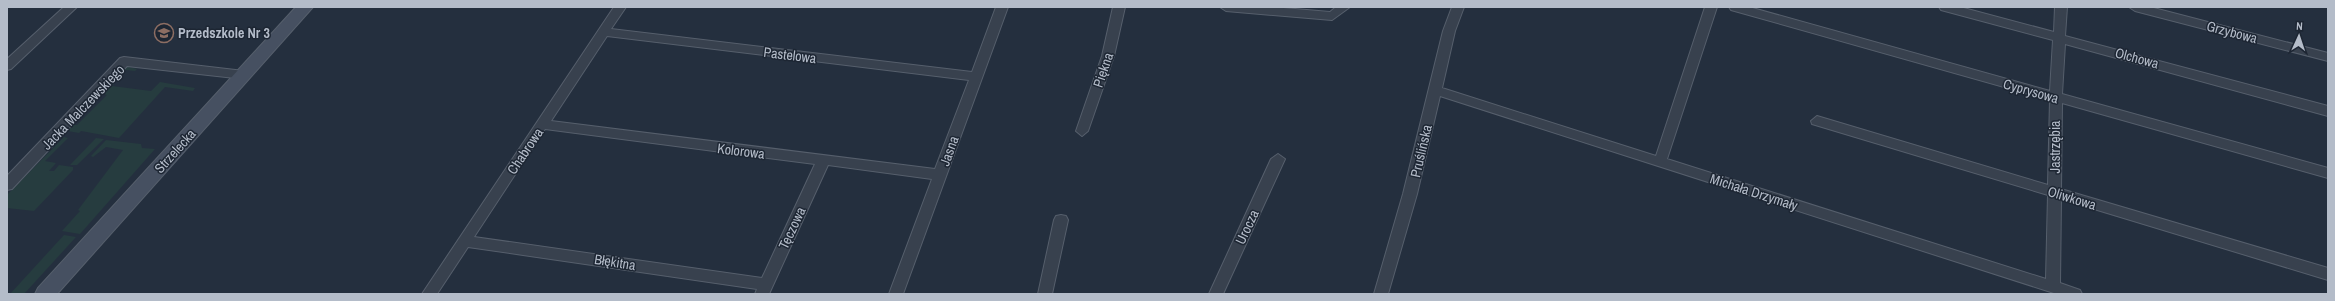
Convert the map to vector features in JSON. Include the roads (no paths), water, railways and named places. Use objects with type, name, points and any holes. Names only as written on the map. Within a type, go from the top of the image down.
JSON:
[{"type":"street","points":[[7,66],[71,7]]},
{"type":"street","name":"Strzelecka","points":[[45,294],[305,7]]},
{"type":"street","name":"Chabrowa","points":[[429,294],[620,7]]},
{"type":"street","name":"Jasna","points":[[896,294],[1002,7]]},
{"type":"street","name":"Piękna","points":[[1082,131],[1108,56],[1119,7]]},
{"type":"street","points":[[1226,7],[1332,16],[1344,7]]},
{"type":"street","name":"Pruślińska","points":[[1381,294],[1410,194],[1449,31],[1458,7]]},
{"type":"street","points":[[1660,162],[1711,7]]},
{"type":"street","name":"Cyprysowa","points":[[1735,7],[2328,173]]},
{"type":"street","name":"Olchowa","points":[[1945,7],[2328,111]]},
{"type":"street","name":"Jastrzębia","points":[[2061,7],[2061,38],[2056,98],[2055,194],[2065,291]]},
{"type":"street","name":"Grzybowa","points":[[2135,7],[2328,57]]},
{"type":"street","name":"Pastelowa","points":[[604,32],[976,77]]},
{"type":"street","name":"Jacka Malczewskiego","points":[[7,185],[124,61],[244,75]]},
{"type":"street","name":"Michała Drzymały","points":[[1434,90],[2065,291]]},
{"type":"street","name":"Oliwkowa","points":[[1817,121],[2055,194],[2328,274]]},
{"type":"street","name":"Kolorowa","points":[[542,124],[941,175]]},
{"type":"street","name":"Urocza","points":[[1216,294],[1278,160]]},
{"type":"street","name":"Tęczowa","points":[[764,289],[823,161]]},
{"type":"street","points":[[1044,294],[1061,220]]},
{"type":"street","name":"Błękitna","points":[[464,241],[764,289]]},
{"type":"place","name":"Przedszkole Nr 3","points":[[164,33]]}]
